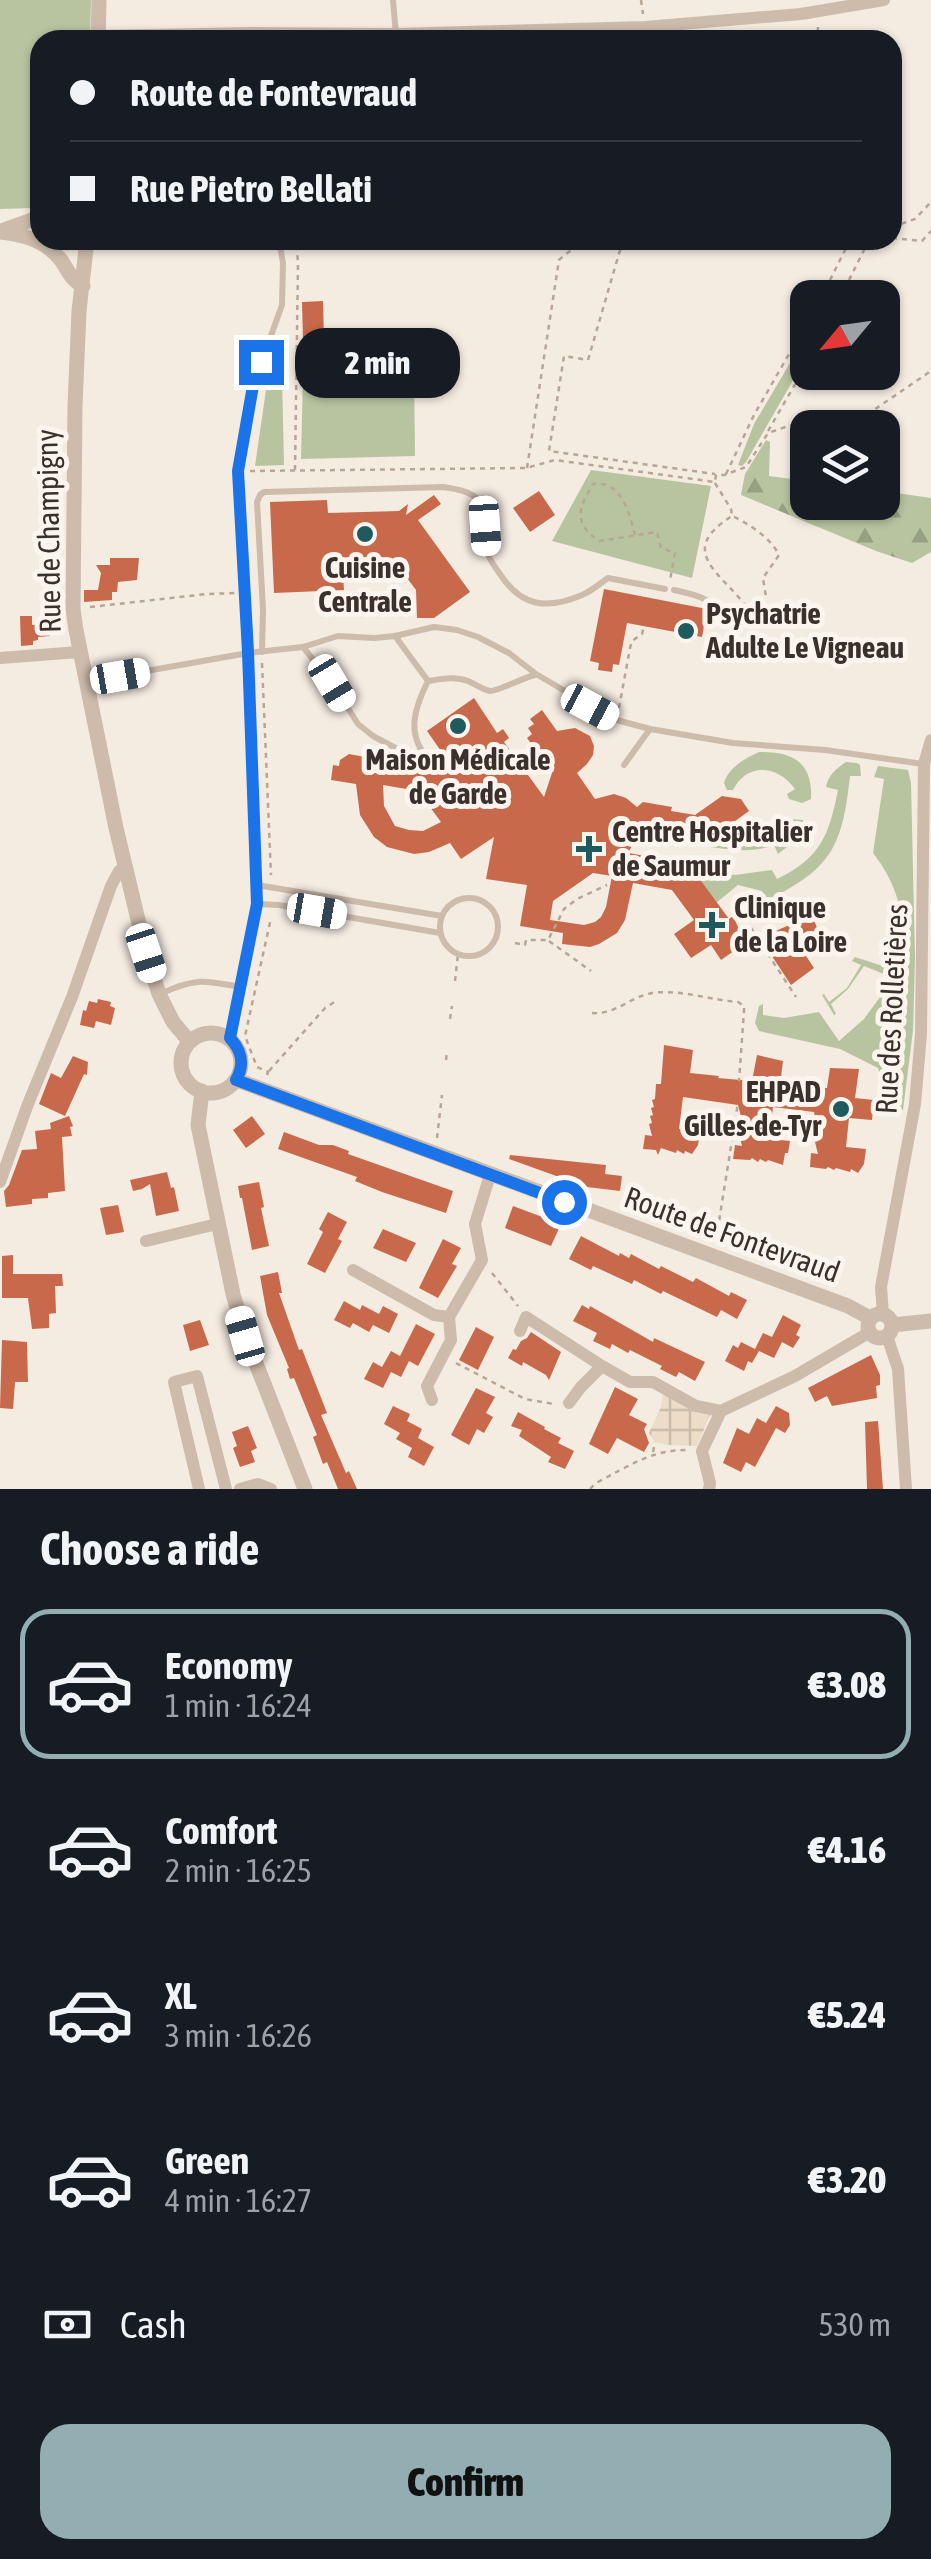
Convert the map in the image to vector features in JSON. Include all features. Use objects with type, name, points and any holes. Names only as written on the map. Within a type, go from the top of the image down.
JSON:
[{"type":"street","points":[[98,30],[99,0]]},
{"type":"street","points":[[538,30],[645,27],[801,14],[884,0]]},
{"type":"street","points":[[0,232],[30,221]]},
{"type":"street","points":[[0,232],[30,239]]},
{"type":"street","points":[[51,250],[82,286]]},
{"type":"street","name":"Rue de Champigny","points":[[87,250],[79,311],[74,438],[73,609],[107,785],[146,953],[159,994],[173,1022],[189,1041]]},
{"type":"street","points":[[0,658],[80,652]]},
{"type":"street","name":"Rue des Rolletières","points":[[906,1489],[898,1370],[881,1325],[881,1287],[915,1104],[921,1034],[924,764],[931,740]]},
{"type":"street","points":[[0,1182],[72,997],[110,886],[119,870],[126,867]]},
{"type":"street","points":[[209,1032],[230,1038],[242,1062],[236,1080],[221,1092],[202,1092],[191,1085],[181,1064],[189,1041],[209,1032]]},
{"type":"street","name":"Route de Fontevraud","points":[[236,1080],[848,1306],[881,1325]]},
{"type":"street","points":[[202,1092],[198,1125],[245,1336],[305,1489]]},
{"type":"street","points":[[432,1400],[427,1386],[451,1340],[450,1317],[482,1260],[475,1224],[490,1175]]},
{"type":"street","points":[[146,1241],[217,1224]]},
{"type":"street","points":[[353,1270],[434,1315],[450,1317]]},
{"type":"street","points":[[520,1331],[526,1317],[630,1382],[652,1382],[713,1419]]},
{"type":"street","points":[[709,1489],[702,1450],[713,1419],[881,1325],[931,1321]]},
{"type":"street","points":[[569,1403],[602,1366]]},
{"type":"street","points":[[200,1489],[174,1382],[196,1376],[226,1489]]},
{"type":"street","points":[[240,1489],[258,1484],[272,1489]]},
{"type":"lane","points":[[393,0],[396,30]]},
{"type":"lane","points":[[230,1038],[257,904],[238,471],[253,386],[282,305],[281,250]]},
{"type":"lane","points":[[262,652],[258,502],[264,492],[460,489],[477,498],[485,510],[487,552],[515,594],[528,602],[543,605],[580,596],[608,578],[696,594],[712,602],[726,626]]},
{"type":"lane","points":[[88,681],[248,652],[304,648],[338,636],[395,636],[434,627],[457,630],[508,653],[613,719],[733,743],[825,750],[924,764]]},
{"type":"lane","points":[[395,636],[428,681]]},
{"type":"lane","points":[[304,648],[358,724],[403,752],[421,753]]},
{"type":"lane","points":[[428,681],[464,680],[496,692],[536,674]]},
{"type":"lane","points":[[428,681],[414,719],[421,753],[433,764]]},
{"type":"lane","points":[[624,764],[650,729]]},
{"type":"lane","points":[[257,885],[442,916]]},
{"type":"lane","points":[[465,898],[484,902],[496,917],[497,936],[486,950],[470,956],[458,954],[440,933],[442,916],[447,908],[465,898]]},
{"type":"lane","points":[[257,904],[440,933]]},
{"type":"lane","points":[[159,994],[186,982],[208,981],[240,987]]},
{"type":"path","points":[[902,224],[916,219],[931,202]]},
{"type":"path","points":[[902,239],[922,241],[931,231]]},
{"type":"path","points":[[295,472],[297,250]]},
{"type":"path","points":[[526,468],[559,260],[570,250]]},
{"type":"path","points":[[620,250],[588,360],[564,356],[548,452],[726,474],[746,466],[768,433],[794,424],[837,427],[859,420],[931,371]]},
{"type":"path","points":[[830,280],[845,250]]},
{"type":"path","points":[[849,280],[863,250]]},
{"type":"path","points":[[726,474],[754,414],[790,352]]},
{"type":"path","points":[[757,449],[792,390]]},
{"type":"path","points":[[238,471],[526,468],[554,460],[715,482]]},
{"type":"path","points":[[716,475],[715,482],[732,509],[732,516]]},
{"type":"path","points":[[635,535],[627,506],[614,488],[593,484],[582,506],[580,520],[585,532],[598,540],[635,535],[657,532],[661,548],[674,554],[674,564]]},
{"type":"path","points":[[732,516],[761,535],[779,555],[763,578],[766,598],[750,608]]},
{"type":"path","points":[[732,516],[715,528],[702,552],[708,565],[750,608]]},
{"type":"path","points":[[73,609],[244,592]]},
{"type":"path","points":[[750,608],[750,616]]},
{"type":"path","points":[[613,719],[622,696],[632,641],[642,634],[644,626]]},
{"type":"path","points":[[262,652],[271,876]]},
{"type":"path","points":[[548,940],[564,909],[577,898],[606,886]]},
{"type":"path","points":[[268,1072],[257,1067],[245,1036],[271,918]]},
{"type":"path","points":[[751,928],[796,997]]},
{"type":"path","points":[[515,944],[548,940],[590,971]]},
{"type":"path","points":[[455,981],[458,954]]},
{"type":"path","points":[[592,1012],[601,1013],[650,993],[714,998],[744,1006]]},
{"type":"path","points":[[266,1078],[336,1001]]},
{"type":"path","points":[[744,1006],[750,1004]]},
{"type":"path","points":[[450,1019],[452,1006]]},
{"type":"path","points":[[739,1080],[744,1006]]},
{"type":"path","points":[[446,1060],[447,1051]]},
{"type":"path","points":[[437,1134],[442,1095]]},
{"type":"path","points":[[713,1257],[738,1103]]},
{"type":"path","points":[[482,1260],[526,1317]]},
{"type":"path","points":[[442,1354],[525,1399],[569,1403]]},
{"type":"path","points":[[675,1440],[675,1450]]},
{"type":"path","points":[[652,1453],[655,1442]]},
{"type":"path","points":[[590,1489],[652,1453],[702,1450]]},
{"type":"green space","points":[[0,0],[91,0],[90,30],[30,30],[30,208],[0,209]]},
{"type":"green space","points":[[790,363],[790,386],[746,462],[738,465],[754,424]]},
{"type":"green space","points":[[414,369],[415,456],[301,459],[303,375]]},
{"type":"green space","points":[[268,376],[282,376],[284,465],[255,466]]},
{"type":"green space","points":[[766,440],[770,442],[769,476],[790,479],[790,515],[741,495],[745,474]]},
{"type":"green space","points":[[591,470],[711,486],[692,578],[552,541]]},
{"type":"green space","points":[[900,493],[931,498],[931,552],[912,563],[801,520],[900,520]]},
{"type":"green space","points":[[759,752],[798,761],[808,776],[811,799],[802,803],[789,799],[787,794],[795,789],[788,781],[763,770],[746,775],[733,790],[727,790],[724,783],[729,773]]},
{"type":"green space","points":[[846,762],[860,765],[861,776],[850,776],[844,816],[825,860],[779,894],[783,905],[769,907],[762,891],[738,885],[716,903],[695,872],[698,870],[735,875],[772,870],[777,879],[804,863],[821,844],[831,820],[838,790],[826,787],[827,783]]},
{"type":"green space","points":[[878,766],[908,770],[911,783],[915,958],[913,1030],[903,1110],[884,1105],[878,1068],[840,1049],[759,1031],[755,1023],[763,1004],[763,1015],[784,1018],[819,1012],[839,1041],[864,1019],[894,978],[864,966],[848,989],[831,1004],[834,1015],[822,995],[829,1002],[847,988],[861,965],[852,961],[855,957],[898,971],[903,940],[900,909],[890,880],[873,853],[884,779],[874,777]]},
{"type":"green space","points":[[803,820],[804,828],[778,854],[774,845],[750,850],[711,847],[738,825],[755,837],[767,838],[786,830],[782,823]]},
{"type":"shaded area","points":[[663,1393],[697,1413],[710,1415],[697,1446],[655,1442],[649,1433]]},
{"type":"building","points":[[323,301],[324,340],[303,340],[302,302]]},
{"type":"building","points":[[539,491],[555,515],[530,532],[513,508]]},
{"type":"building","points":[[434,495],[441,504],[418,520],[470,592],[434,618],[417,618],[416,590],[392,558],[342,560],[344,590],[274,593],[270,502],[327,500],[328,513],[399,511],[408,504],[406,515]]},
{"type":"building","points":[[110,558],[139,558],[137,580],[118,582],[112,600],[84,602],[84,590],[98,590],[101,573],[96,565],[110,565]]},
{"type":"building","name":"Psychatrie Adulte Le Vigneau","points":[[604,589],[707,609],[702,637],[627,623],[619,665],[613,664],[612,672],[598,670],[599,663],[590,661]]},
{"type":"building","points":[[20,616],[32,616],[32,625],[49,624],[50,636],[21,646]]},
{"type":"building","points":[[474,698],[497,733],[503,729],[509,738],[504,742],[544,797],[552,773],[527,738],[532,734],[528,728],[534,724],[530,719],[542,710],[557,731],[575,728],[590,736],[593,755],[577,773],[595,799],[614,794],[637,807],[643,802],[695,815],[722,796],[741,799],[749,811],[706,842],[640,831],[628,853],[688,863],[729,919],[733,916],[741,946],[721,960],[711,945],[691,958],[674,934],[694,920],[672,890],[633,883],[625,920],[617,933],[590,947],[562,944],[563,933],[520,926],[527,885],[486,879],[494,837],[461,859],[450,843],[414,854],[387,847],[374,837],[360,815],[356,784],[331,780],[333,765],[339,766],[340,760],[349,754],[435,770],[440,765],[436,758],[443,754],[427,731]],"holes":[[[383,785],[418,791],[441,822],[423,831],[395,826],[384,806]],[[593,873],[612,876],[601,917],[584,925],[550,920],[553,901]]]},
{"type":"building","points":[[812,915],[821,938],[800,947],[814,968],[791,985],[760,938]]},
{"type":"building","points":[[98,999],[111,1002],[110,1006],[115,1008],[111,1025],[96,1021],[94,1028],[80,1025],[89,1001],[97,1003]]},
{"type":"building","name":"EHPAD Gilles-de-Tyr","points":[[664,1045],[693,1050],[690,1073],[718,1078],[752,1081],[757,1055],[783,1061],[780,1085],[827,1088],[830,1068],[859,1069],[855,1098],[874,1100],[872,1120],[849,1118],[846,1147],[866,1149],[864,1164],[858,1173],[851,1169],[850,1172],[810,1167],[811,1153],[818,1154],[814,1112],[773,1107],[769,1139],[790,1141],[783,1165],[752,1158],[733,1159],[735,1145],[742,1146],[739,1133],[743,1124],[738,1105],[683,1097],[679,1129],[700,1131],[692,1154],[661,1148],[658,1155],[656,1150],[643,1149],[645,1135],[652,1136],[652,1100],[656,1084],[661,1084]]},
{"type":"building","points":[[73,1056],[88,1062],[87,1075],[84,1074],[65,1116],[39,1104],[51,1073],[61,1078]]},
{"type":"building","points":[[69,1116],[72,1136],[62,1137],[65,1191],[32,1199],[32,1204],[6,1207],[4,1191],[22,1150],[37,1149],[35,1131],[51,1129],[50,1123]]},
{"type":"building","points":[[252,1116],[265,1134],[246,1148],[233,1130]]},
{"type":"building","points":[[284,1132],[319,1145],[333,1145],[349,1151],[348,1154],[453,1191],[446,1213],[382,1192],[355,1181],[357,1177],[278,1149]]},
{"type":"building","points":[[510,1155],[606,1165],[605,1174],[622,1176],[620,1191],[587,1187],[509,1159]]},
{"type":"building","points":[[167,1172],[179,1211],[156,1216],[150,1184],[133,1191],[130,1180]]},
{"type":"building","points":[[259,1182],[269,1246],[252,1250],[238,1186]]},
{"type":"building","points":[[118,1205],[124,1232],[106,1235],[100,1208]]},
{"type":"building","points":[[513,1206],[561,1224],[551,1246],[505,1228]]},
{"type":"building","points":[[328,1212],[347,1222],[325,1273],[307,1264]]},
{"type":"building","points":[[383,1229],[416,1243],[406,1262],[373,1248]]},
{"type":"building","points":[[581,1236],[619,1256],[620,1253],[629,1258],[631,1254],[659,1269],[661,1266],[693,1282],[696,1278],[729,1296],[731,1292],[747,1300],[737,1319],[721,1310],[717,1317],[634,1280],[632,1284],[593,1266],[591,1270],[569,1259]]},
{"type":"building","points":[[443,1239],[461,1248],[452,1264],[457,1266],[438,1298],[419,1288]]},
{"type":"building","points":[[13,1255],[13,1274],[62,1274],[63,1286],[55,1286],[56,1313],[49,1314],[49,1328],[32,1329],[28,1298],[2,1298],[2,1256]]},
{"type":"building","points":[[278,1272],[279,1293],[327,1413],[321,1415],[357,1489],[338,1489],[327,1462],[323,1464],[313,1437],[317,1435],[294,1378],[290,1379],[267,1315],[260,1276]]},
{"type":"building","points":[[344,1301],[360,1310],[362,1305],[379,1314],[383,1306],[398,1314],[389,1333],[373,1325],[369,1332],[353,1323],[350,1328],[334,1320]]},
{"type":"building","points":[[582,1305],[653,1342],[654,1338],[705,1362],[695,1381],[679,1372],[676,1377],[630,1350],[628,1353],[612,1344],[610,1349],[593,1341],[597,1333],[573,1321]]},
{"type":"building","points":[[783,1315],[801,1325],[793,1348],[782,1342],[774,1358],[759,1351],[744,1371],[725,1361],[733,1345],[738,1348],[741,1342],[755,1349],[763,1333],[772,1337]]},
{"type":"building","points":[[200,1320],[209,1345],[190,1351],[183,1325]]},
{"type":"building","points":[[416,1324],[435,1334],[418,1366],[409,1361],[401,1377],[391,1372],[383,1388],[364,1379],[373,1362],[382,1367],[391,1351],[400,1356]]},
{"type":"building","points":[[476,1327],[494,1337],[478,1370],[459,1360]]},
{"type":"building","points":[[531,1332],[561,1352],[549,1380],[523,1362],[522,1366],[508,1358]]},
{"type":"building","points":[[2,1340],[27,1342],[28,1382],[15,1382],[13,1409],[0,1408]]},
{"type":"building","points":[[871,1355],[880,1375],[877,1398],[832,1406],[827,1396],[815,1402],[808,1388]]},
{"type":"building","points":[[615,1387],[638,1399],[629,1415],[647,1424],[644,1429],[649,1443],[644,1452],[617,1438],[608,1454],[589,1444]]},
{"type":"building","points":[[476,1388],[495,1397],[486,1413],[493,1417],[484,1433],[477,1429],[469,1445],[451,1435]]},
{"type":"building","points":[[393,1406],[410,1414],[407,1421],[422,1429],[418,1438],[434,1447],[424,1466],[408,1457],[412,1448],[396,1439],[400,1433],[384,1424]]},
{"type":"building","points":[[776,1406],[789,1413],[790,1425],[785,1433],[776,1428],[755,1467],[746,1462],[741,1472],[723,1463],[737,1428],[749,1434],[757,1418],[766,1423]]},
{"type":"building","points":[[518,1412],[561,1438],[558,1443],[574,1451],[565,1469],[548,1462],[551,1457],[519,1436],[522,1430],[511,1426]]},
{"type":"building","points":[[878,1421],[883,1489],[867,1489],[865,1422]]},
{"type":"building","points":[[248,1426],[257,1448],[251,1451],[255,1462],[240,1467],[232,1432]]},
{"type":"place","name":"Cuisine Centrale","points":[[365,534]]},
{"type":"place","name":"Psychatrie Adulte Le Vigneau","points":[[686,631]]},
{"type":"place","name":"Maison Médicale de Garde","points":[[458,726]]},
{"type":"place","name":"Centre Hospitalier de Saumur","points":[[589,849]]},
{"type":"place","name":"Clinique de la Loire","points":[[712,925]]},
{"type":"place","name":"EHPAD Gilles-de-Tyr","points":[[841,1109]]},
{"type":"route","points":[[261,362],[238,471],[257,904],[230,1038],[242,1062],[236,1080],[564,1202]]}]
